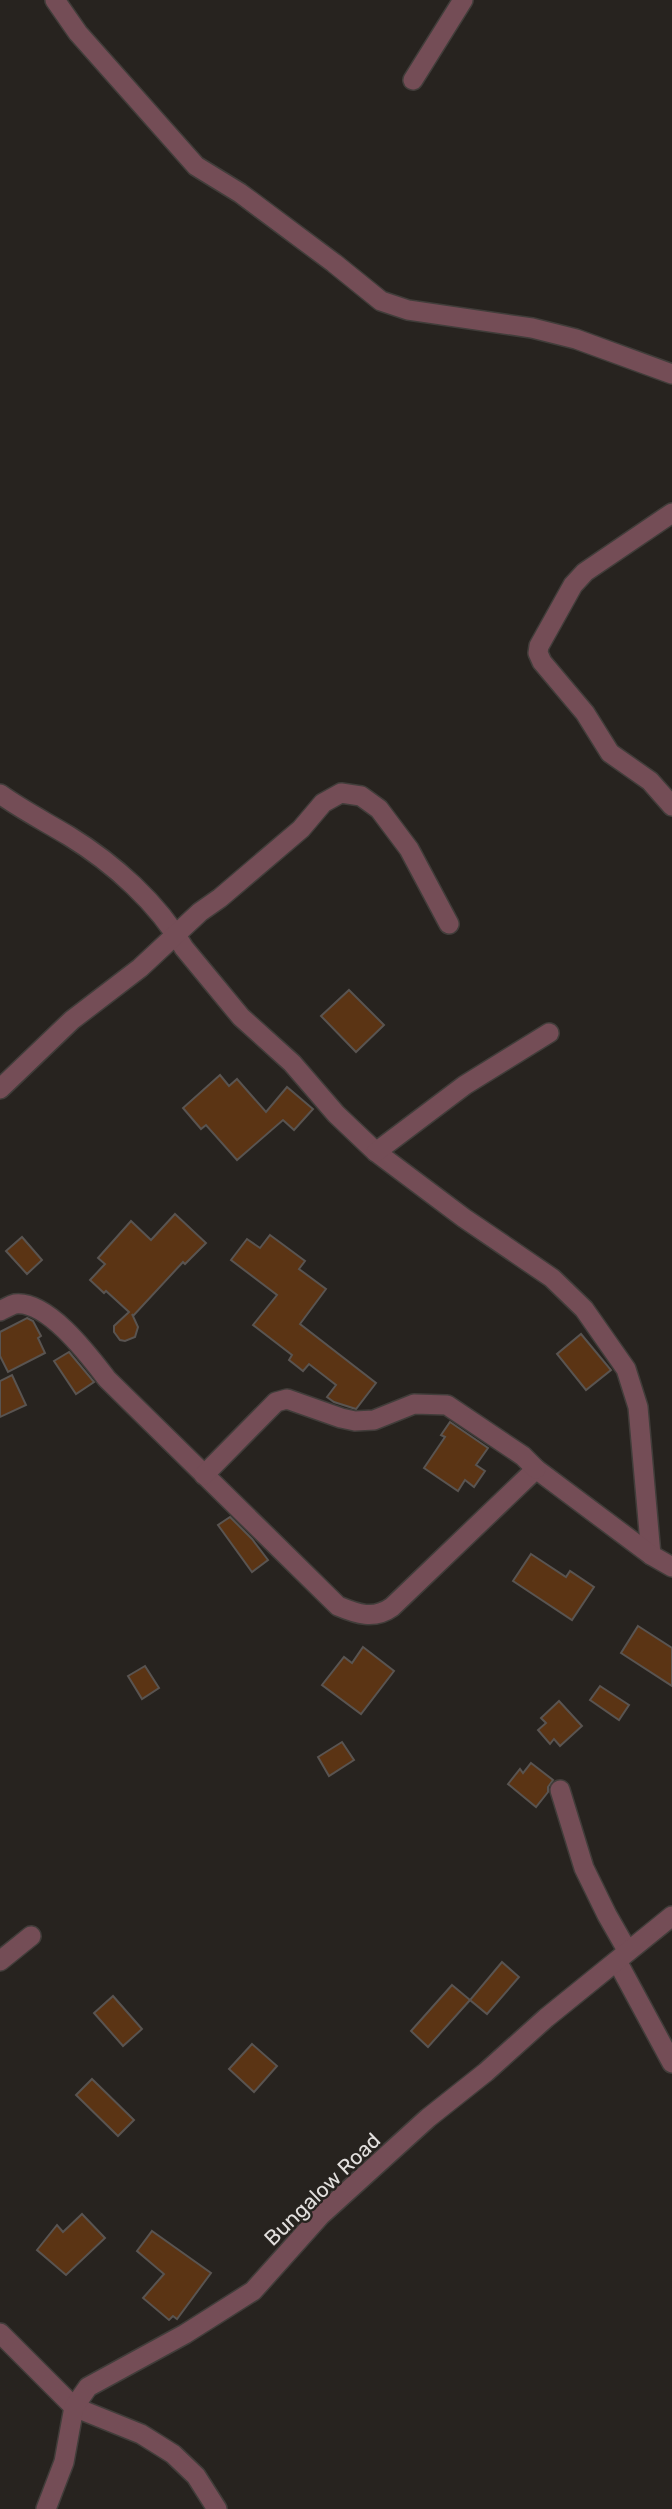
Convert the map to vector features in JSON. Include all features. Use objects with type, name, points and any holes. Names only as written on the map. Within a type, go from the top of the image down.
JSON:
[{"type":"street","points":[[55,0],[78,33],[196,166],[240,193],[382,301],[408,310],[532,328],[576,339],[672,374]]},
{"type":"street","points":[[413,80],[463,0]]},
{"type":"street","points":[[672,513],[585,572],[573,585],[539,646],[538,653],[542,663],[585,713],[610,753],[650,781],[672,806]]},
{"type":"street","points":[[0,1089],[72,1020],[141,968],[200,912],[301,829],[323,803],[341,793],[361,796],[379,809],[409,849],[449,924]]},
{"type":"street","points":[[0,794],[24,811],[71,837],[116,870],[177,935],[241,1017],[292,1063],[336,1114],[376,1152],[464,1218],[552,1278],[584,1309],[626,1369],[638,1407],[651,1555]]},
{"type":"street","points":[[376,1152],[465,1085],[549,1033]]},
{"type":"street","points":[[0,1311],[16,1304],[34,1308],[80,1342],[107,1380],[204,1475],[338,1606],[358,1614],[382,1614],[536,1469]]},
{"type":"street","points":[[204,1475],[276,1402],[287,1399],[355,1421],[374,1420],[414,1404],[447,1405],[523,1456],[536,1469],[651,1555],[672,1567]]},
{"type":"street","points":[[560,1790],[584,1868],[672,2063]]},
{"type":"street","name":"Bungalow Road","points":[[74,2407],[88,2387],[185,2334],[253,2291],[321,2215],[428,2118],[672,1916]]},
{"type":"street","points":[[0,1961],[31,1936]]},
{"type":"street","points":[[0,2333],[74,2407],[141,2434],[173,2454],[196,2476],[217,2509]]},
{"type":"street","points":[[46,2509],[64,2462],[74,2407]]},
{"type":"building","points":[[349,990],[384,1025],[356,1052],[321,1016]]},
{"type":"building","points":[[220,1075],[229,1086],[237,1079],[266,1112],[287,1087],[313,1109],[294,1130],[283,1120],[237,1160],[206,1125],[201,1129],[183,1108]]},
{"type":"building","points":[[175,1214],[206,1243],[185,1264],[183,1262],[133,1316],[132,1314],[138,1327],[135,1337],[120,1340],[114,1332],[114,1326],[129,1312],[90,1280],[105,1264],[98,1258],[131,1221],[151,1240]]},
{"type":"building","points":[[270,1235],[305,1261],[299,1269],[326,1289],[300,1324],[376,1383],[356,1409],[327,1397],[336,1385],[309,1364],[303,1371],[289,1360],[292,1355],[253,1325],[277,1295],[231,1260],[247,1239],[260,1248]]},
{"type":"building","points":[[22,1237],[42,1260],[27,1274],[6,1251]]},
{"type":"building","points":[[27,1318],[33,1321],[41,1336],[38,1338],[45,1353],[8,1372],[0,1356],[0,1332]]},
{"type":"building","points":[[581,1334],[611,1370],[586,1390],[557,1354]]},
{"type":"building","points":[[69,1352],[94,1382],[76,1394],[54,1361]]},
{"type":"building","points":[[12,1375],[26,1405],[0,1417],[0,1381]]},
{"type":"building","points":[[450,1422],[488,1448],[476,1465],[485,1471],[474,1487],[465,1480],[458,1491],[424,1468],[445,1437],[441,1435]]},
{"type":"building","points":[[230,1517],[268,1560],[252,1572],[218,1525]]},
{"type":"building","points":[[531,1554],[566,1577],[570,1571],[594,1587],[572,1620],[513,1581]]},
{"type":"building","points":[[638,1626],[672,1648],[672,1686],[621,1653]]},
{"type":"building","points":[[363,1647],[394,1671],[361,1714],[322,1685],[344,1657],[352,1663]]},
{"type":"building","points":[[145,1666],[159,1688],[142,1699],[128,1676]]},
{"type":"building","points":[[600,1686],[629,1705],[619,1720],[590,1700]]},
{"type":"building","points":[[559,1701],[582,1726],[560,1746],[554,1739],[550,1744],[538,1730],[546,1723],[541,1718]]},
{"type":"building","points":[[342,1742],[354,1760],[329,1776],[318,1757]]},
{"type":"building","points":[[531,1763],[553,1780],[548,1792],[536,1807],[508,1784],[520,1769],[523,1773]]},
{"type":"building","points":[[502,1962],[519,1977],[487,2014],[470,2000]]},
{"type":"building","points":[[452,1985],[470,2000],[428,2047],[411,2031]]},
{"type":"building","points":[[113,1996],[142,2029],[123,2046],[94,2013]]},
{"type":"building","points":[[252,2044],[277,2066],[254,2092],[229,2069]]},
{"type":"building","points":[[92,2079],[134,2120],[118,2136],[76,2095]]},
{"type":"building","points":[[82,2214],[105,2238],[66,2275],[37,2250],[57,2225],[63,2232]]},
{"type":"building","points":[[152,2231],[211,2273],[177,2319],[173,2316],[169,2320],[143,2298],[164,2274],[137,2251]]}]
